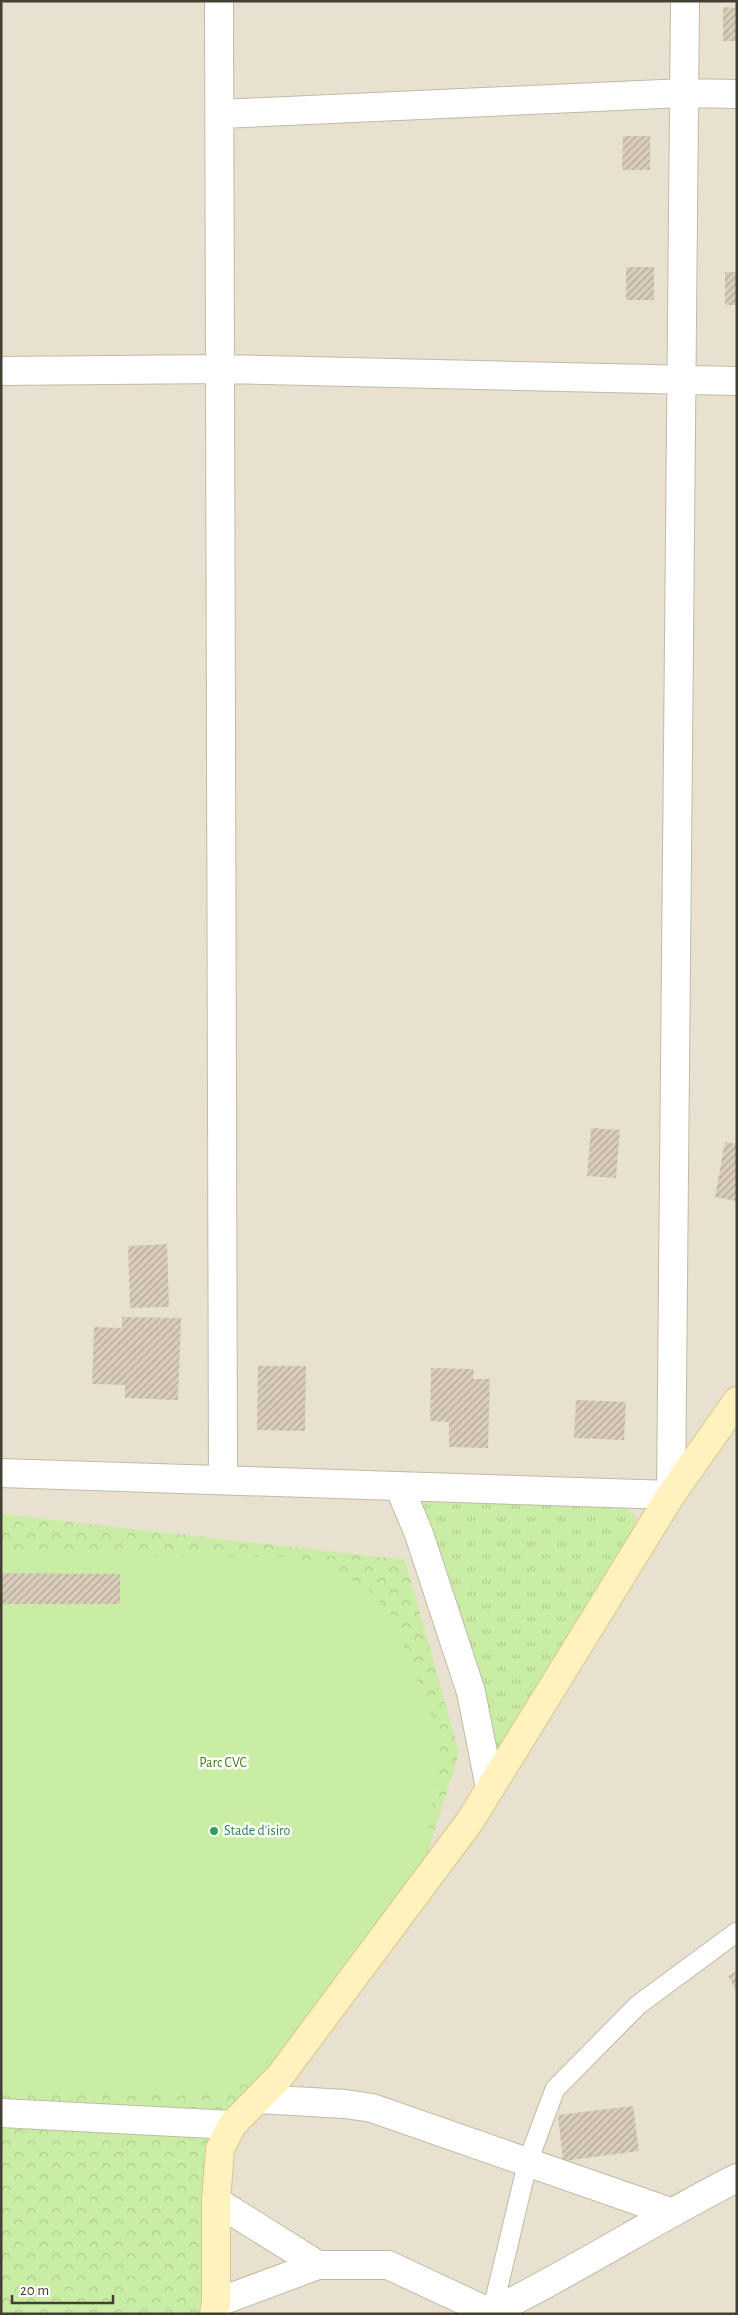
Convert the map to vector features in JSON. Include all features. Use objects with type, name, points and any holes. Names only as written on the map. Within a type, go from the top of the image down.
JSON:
[{"type":"main road","points":[[215,2308],[216,2201],[220,2149],[232,2125],[280,2076],[470,1821],[671,1495],[737,1401]]},
{"type":"street","points":[[219,1],[223,1480]]},
{"type":"street","points":[[1,1473],[671,1495],[685,1]]},
{"type":"street","points":[[220,114],[684,94],[737,94]]},
{"type":"street","points":[[1,371],[220,369],[737,381]]},
{"type":"street","points":[[399,1486],[419,1534],[471,1692],[490,1788]]},
{"type":"street","points":[[258,2099],[344,2104],[372,2108],[670,2212]]},
{"type":"street","points":[[1,2113],[232,2125]]},
{"type":"street","points":[[215,2308],[318,2265],[388,2264],[492,2313],[670,2212],[737,2178]]},
{"type":"street","points":[[216,2201],[318,2265]]},
{"type":"lane","points":[[492,2313],[528,2161],[554,2089],[638,2005],[737,1932]]},
{"type":"shaded area","points":[[1,1],[737,1],[737,2314],[1,2314]]},
{"type":"green space","points":[[414,1496],[625,1506],[636,1518],[632,1538],[496,1758]]},
{"type":"green space","name":"Stade d'isiro","points":[[1,1514],[405,1560],[459,1753],[424,1864],[309,2023],[204,2150],[216,2303],[213,2314],[1,2314]]},
{"type":"green space","name":"Stade d'isiro","points":[[1,1554],[288,1557],[330,1565],[373,1593],[392,1617],[441,1742],[424,1857],[325,1999],[262,2075],[211,2093],[1,2090]]},
{"type":"building","points":[[723,7],[737,8],[737,41],[723,41]]},
{"type":"building","points":[[623,136],[650,136],[650,170],[622,170]]},
{"type":"building","points":[[626,267],[654,267],[654,300],[626,300]]},
{"type":"building","points":[[725,272],[737,272],[737,305],[725,305]]},
{"type":"building","points":[[591,1128],[620,1130],[616,1178],[587,1176]]},
{"type":"building","points":[[725,1142],[737,1144],[737,1201],[715,1197]]},
{"type":"building","points":[[167,1244],[169,1307],[130,1308],[128,1246]]},
{"type":"building","points":[[122,1317],[181,1318],[178,1400],[125,1398],[125,1385],[92,1384],[94,1327],[122,1328]]},
{"type":"building","points":[[258,1366],[306,1366],[305,1431],[257,1430]]},
{"type":"building","points":[[431,1368],[474,1369],[473,1379],[490,1379],[488,1448],[449,1447],[449,1422],[430,1421]]},
{"type":"building","points":[[576,1400],[626,1402],[624,1440],[574,1438]]},
{"type":"building","points":[[1,1573],[120,1574],[120,1604],[1,1604]]},
{"type":"building","points":[[737,1971],[737,1992],[728,1976]]},
{"type":"building","points":[[633,2106],[639,2151],[563,2161],[558,2115]]},
{"type":"place","name":"Stade d'isiro","points":[[214,1831]]},
{"type":"park label","name":"Parc CVC","points":[[223,1763]]}]
